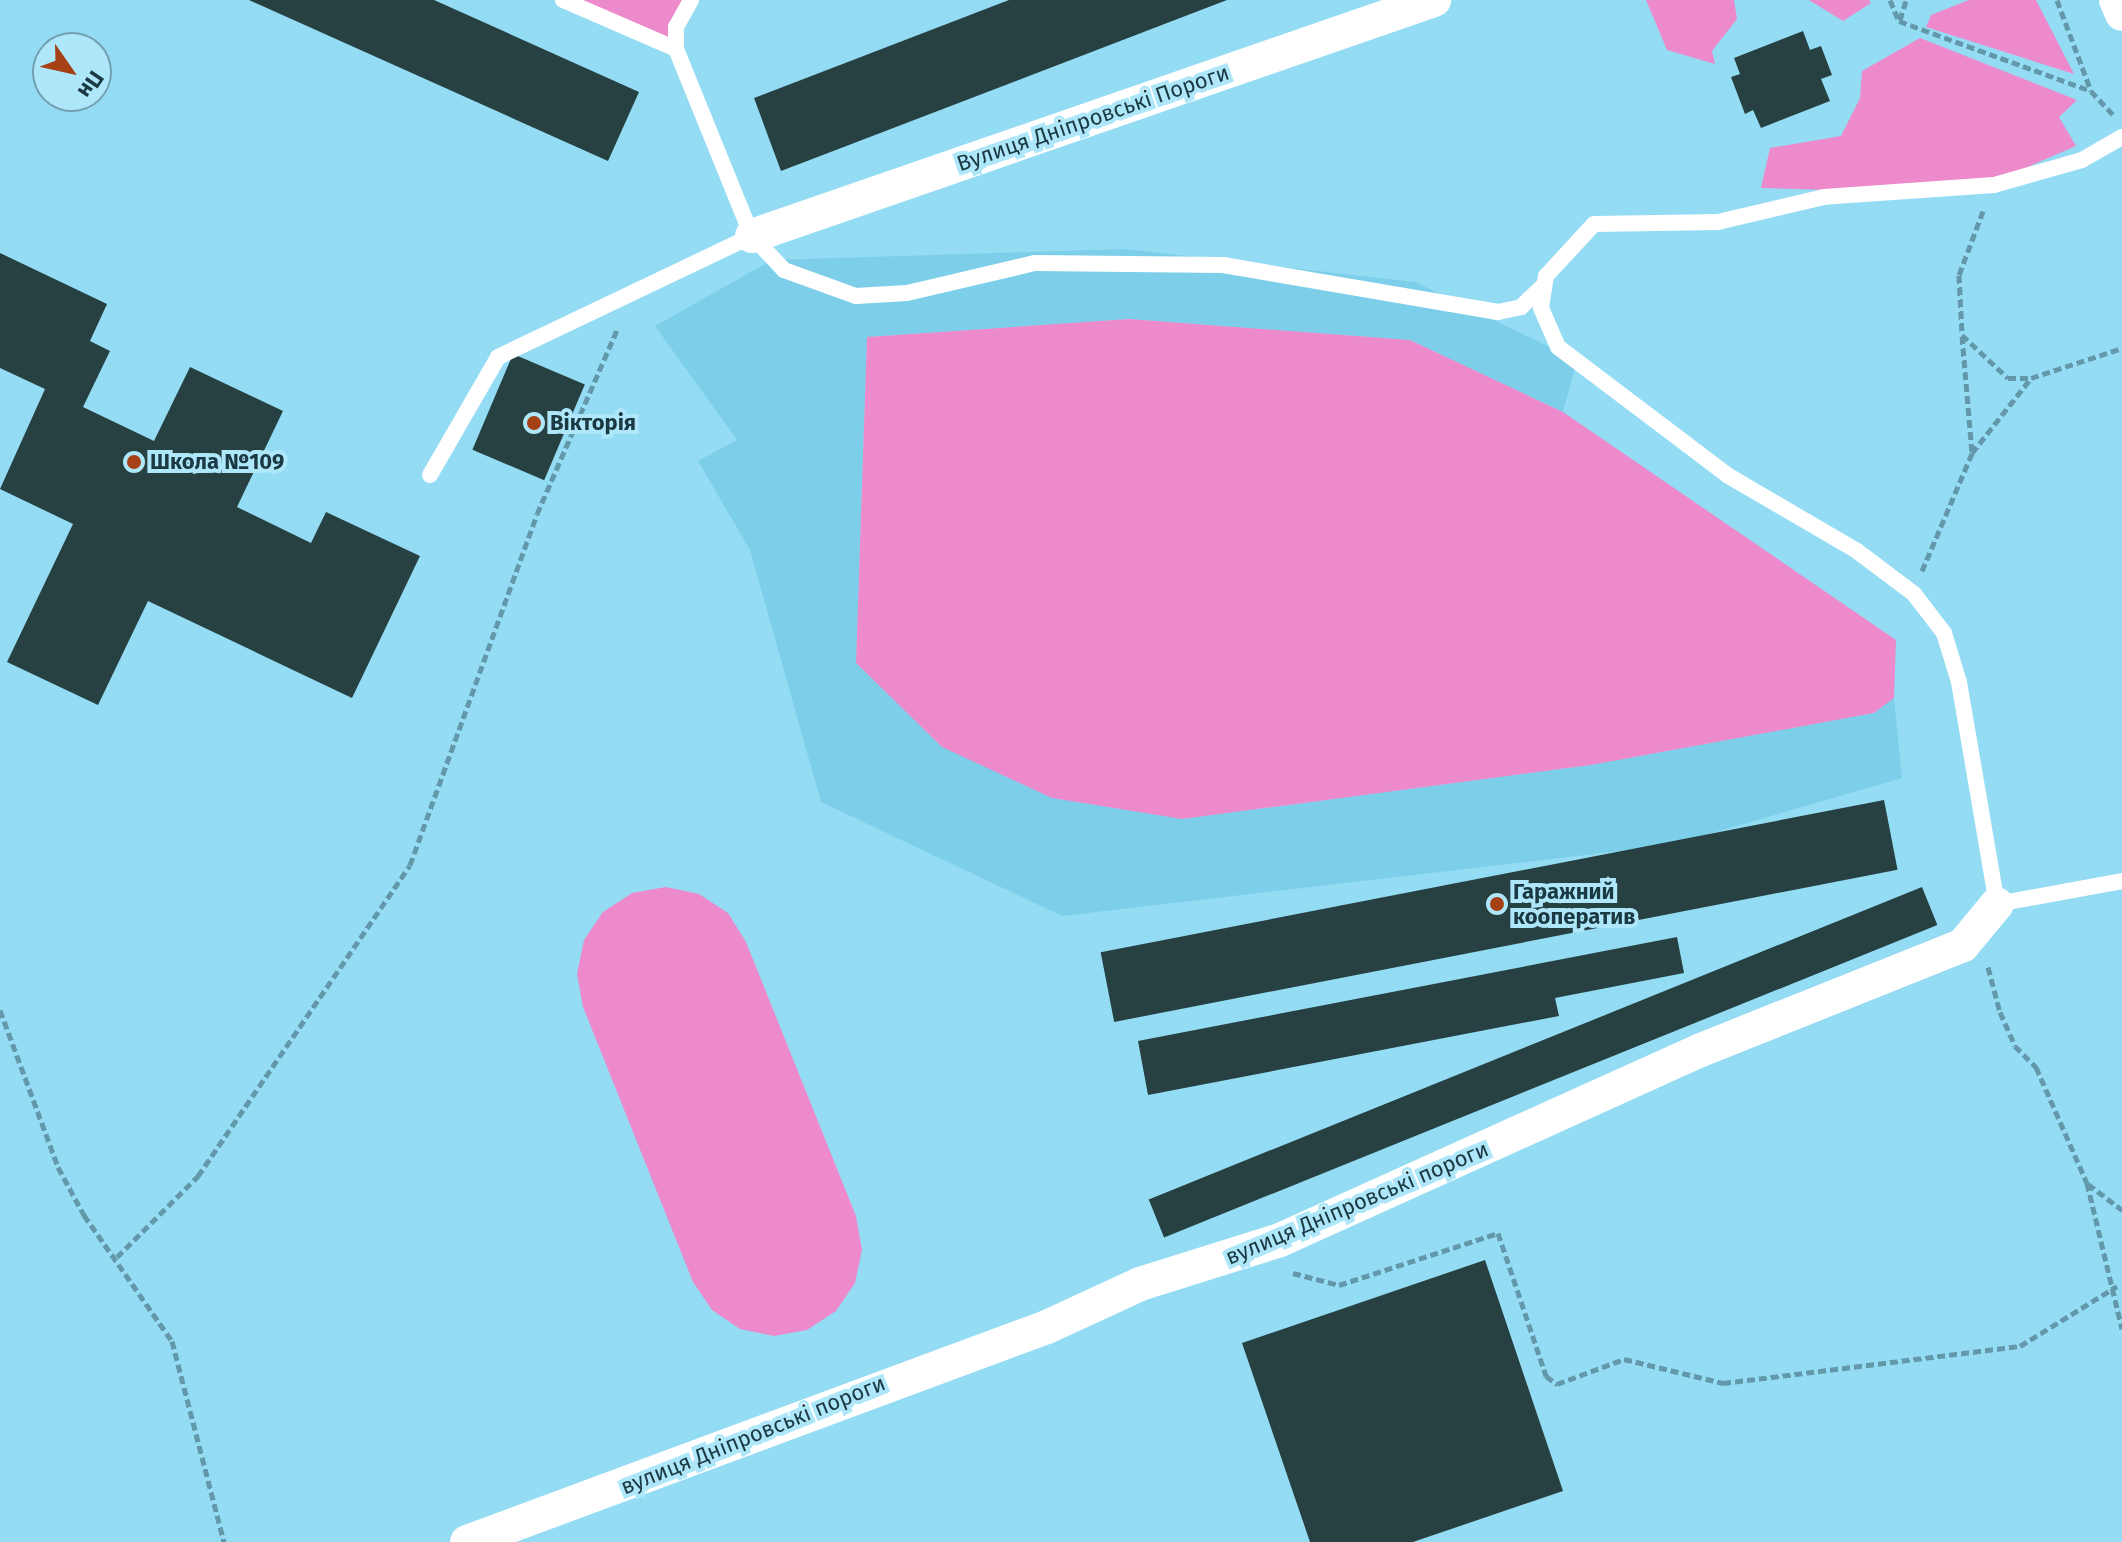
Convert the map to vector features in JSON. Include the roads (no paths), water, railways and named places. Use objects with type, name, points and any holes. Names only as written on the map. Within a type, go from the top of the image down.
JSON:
[{"type":"street","name":"Вулиця Дніпровські Пороги","points":[[752,236],[1434,0]]},
{"type":"street","points":[[2116,0],[2122,14]]},
{"type":"street","name":"вулиця Дніпровські пороги","points":[[467,1542],[1047,1327],[1140,1284],[1280,1240],[1701,1050],[1963,945],[1997,904]]},
{"type":"lane","points":[[563,0],[676,49]]},
{"type":"lane","points":[[691,0],[676,27],[676,49],[752,236],[784,270],[856,296],[907,293],[1035,263],[1223,265],[1498,312],[1521,307],[1543,286],[1573,241],[1594,224],[1718,222],[1824,197],[1994,185],[2082,160],[2122,137]]},
{"type":"lane","points":[[430,475],[498,357],[752,236]]},
{"type":"lane","points":[[1543,286],[1541,308],[1558,347],[1727,475],[1857,551],[1914,594],[1944,633],[1967,711],[1997,904],[2122,881]]},
{"type":"place","name":"Вікторія","points":[[534,423]]},
{"type":"place","name":"Школа №109","points":[[134,462]]},
{"type":"place","name":"Гаражний кооператив","points":[[1497,904]]}]
